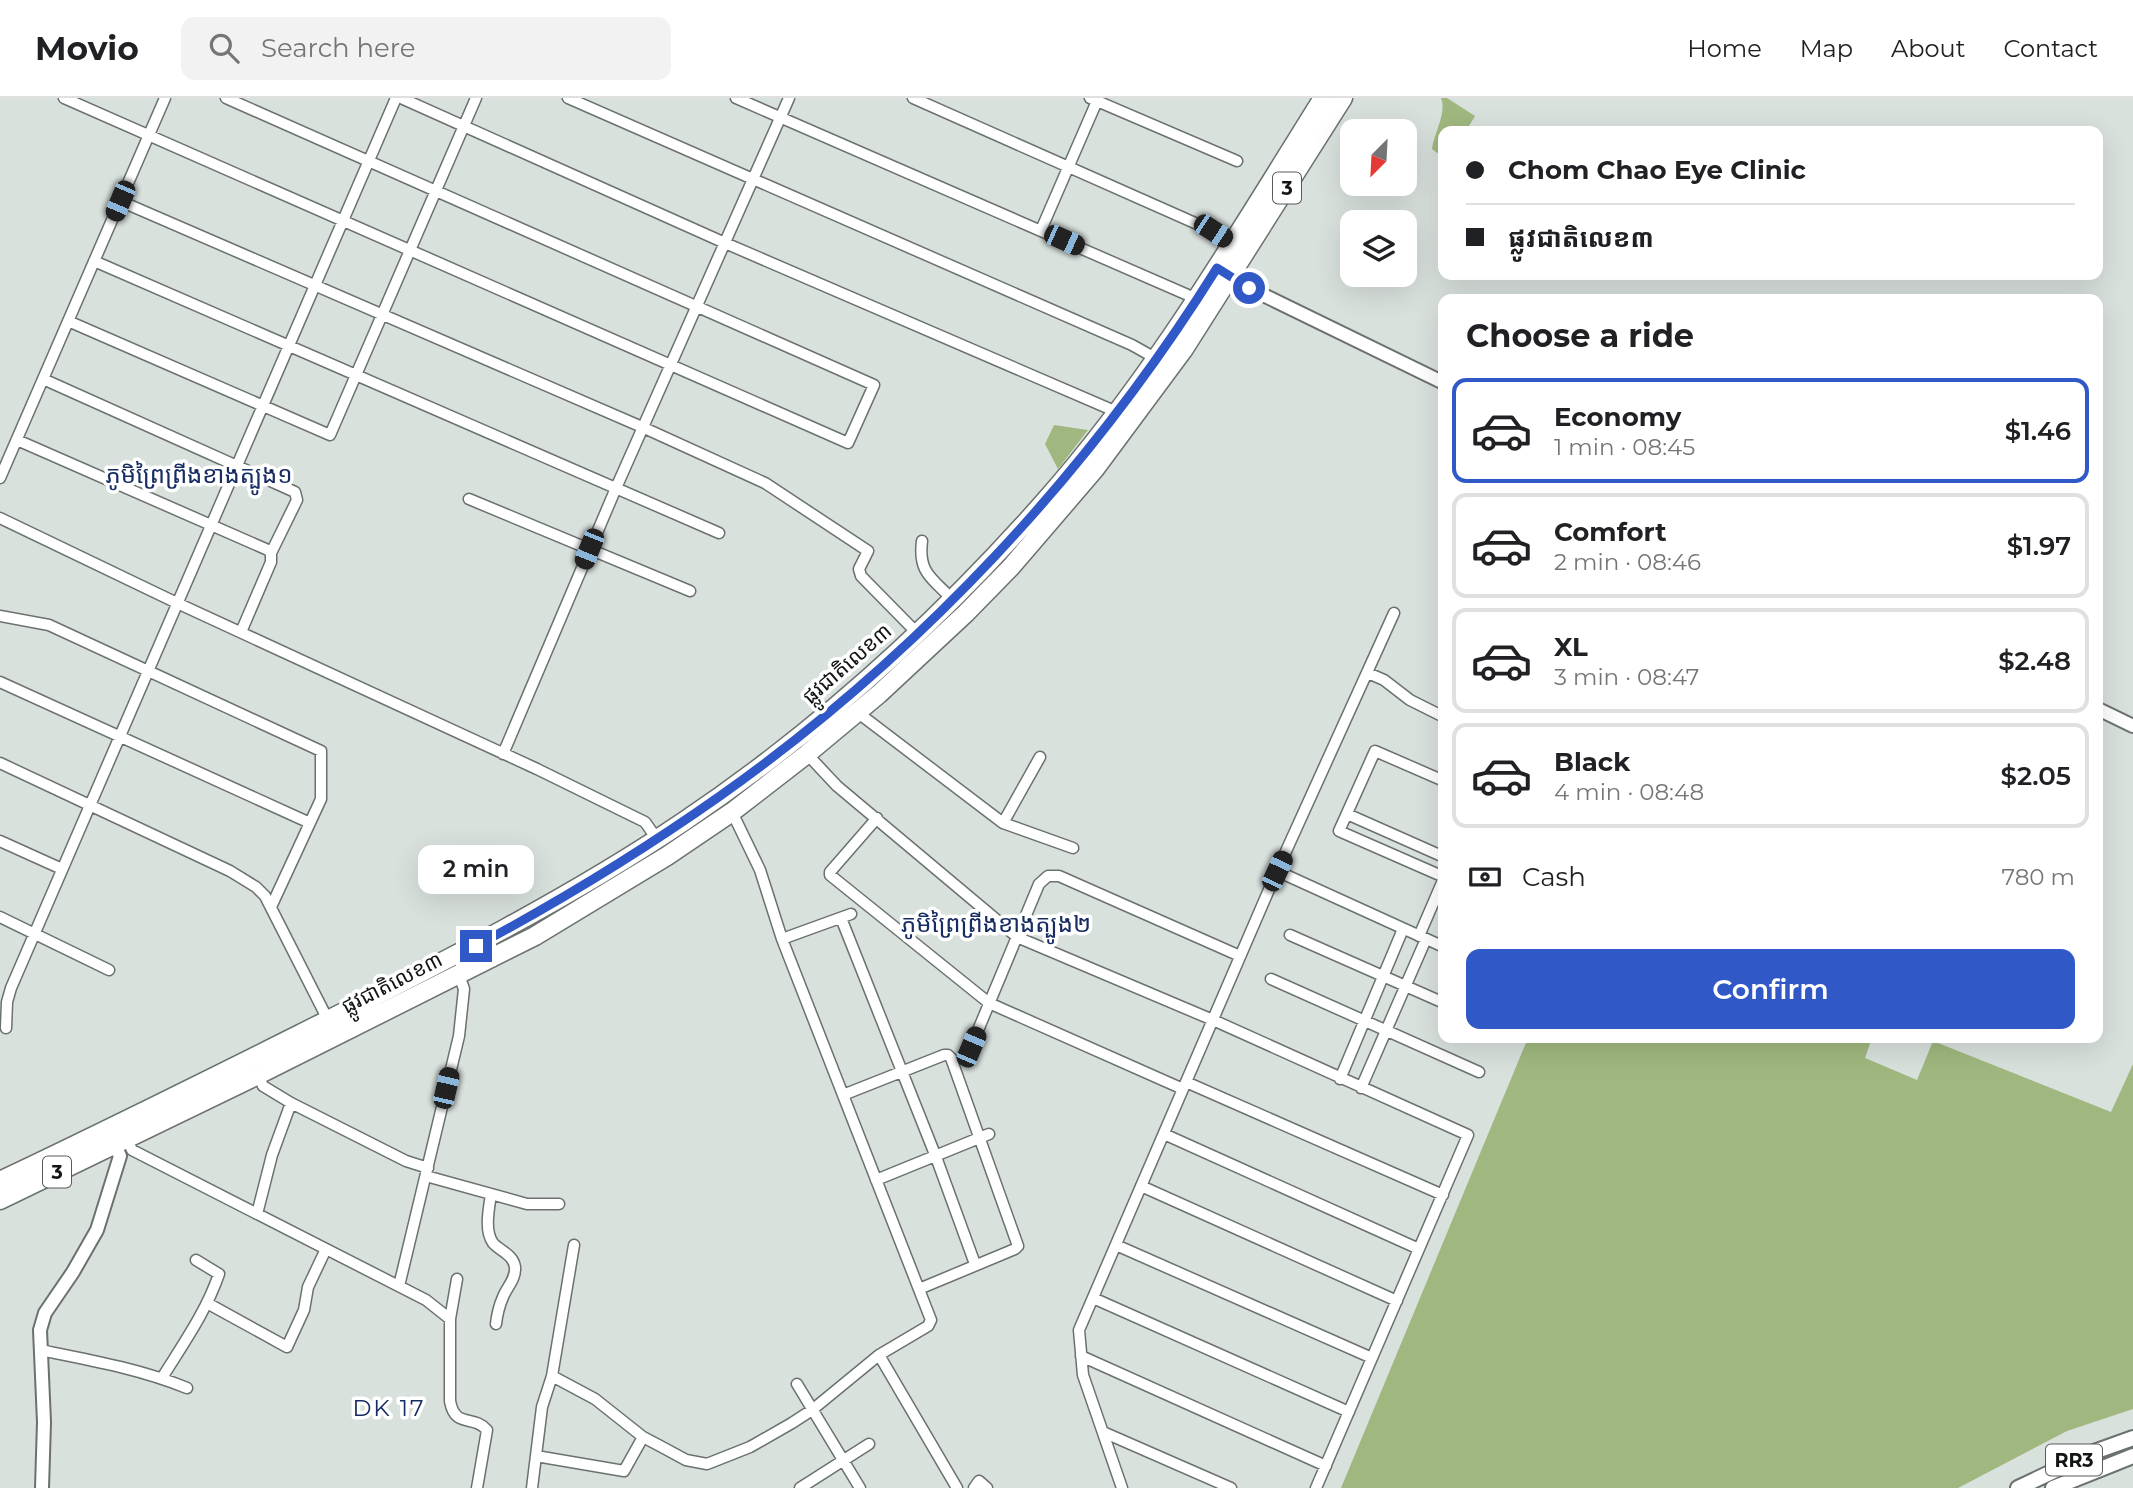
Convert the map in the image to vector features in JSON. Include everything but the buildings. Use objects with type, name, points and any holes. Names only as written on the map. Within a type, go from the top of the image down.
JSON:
[{"type":"highway","name":"ផ្លូវជាតិលេខ៣","points":[[1239,249],[1323,98]]},
{"type":"highway","name":"ផ្លូវជាតិលេខ៣","points":[[0,1200],[123,1148],[258,1075],[551,927],[667,856],[732,812],[807,754],[966,613],[1059,512],[1143,407],[1224,272],[1343,98]]},
{"type":"highway","name":"ផ្លូវជាតិលេខ៣","points":[[0,1181],[115,1127],[526,919],[657,839],[722,795],[794,739],[917,634],[952,599],[1044,503],[1157,359],[1197,299],[1224,272]]},
{"type":"main road","name":"RR3","points":[[2018,1488],[2094,1452],[2133,1438]]},
{"type":"main road","name":"RR3","points":[[2053,1488],[2133,1455]]},
{"type":"street","points":[[64,98],[848,443],[874,385],[226,98]]},
{"type":"street","points":[[0,478],[165,98]]},
{"type":"street","points":[[6,1028],[7,1002],[11,988],[398,98],[1117,412]]},
{"type":"street","points":[[68,321],[330,435],[475,98]]},
{"type":"street","points":[[568,98],[1132,345],[1157,359]]},
{"type":"street","points":[[736,98],[1197,299]]},
{"type":"street","points":[[503,754],[642,427],[789,98]]},
{"type":"street","points":[[913,98],[1213,231],[1239,249]]},
{"type":"street","points":[[1041,230],[1069,167],[1093,99],[1237,161]]},
{"type":"street","points":[[120,201],[765,483],[868,551],[859,569],[861,576],[917,634]]},
{"type":"street","points":[[94,261],[719,533]]},
{"type":"street","points":[[1224,272],[1438,380]]},
{"type":"street","points":[[43,379],[295,492],[298,497],[271,552],[269,567],[241,632]]},
{"type":"street","points":[[17,440],[271,552]]},
{"type":"street","points":[[469,499],[690,591]]},
{"type":"street","points":[[0,518],[645,822],[657,839]]},
{"type":"street","points":[[922,541],[920,558],[923,568],[952,599]]},
{"type":"street","points":[[1122,1488],[1083,1375],[1079,1330],[1277,871],[1394,612]]},
{"type":"street","points":[[0,616],[49,625],[321,751],[321,799],[271,907]]},
{"type":"street","points":[[1368,673],[1384,680],[1416,704],[1438,714]]},
{"type":"street","points":[[0,682],[310,823]]},
{"type":"street","points":[[2103,711],[2133,726]]},
{"type":"street","points":[[857,712],[1003,823],[1073,848]]},
{"type":"street","points":[[794,739],[837,786],[1017,937],[1213,1020],[1468,1135],[1316,1488]]},
{"type":"street","points":[[1438,778],[1375,751],[1339,831],[1438,874]]},
{"type":"street","points":[[1003,823],[1040,757]]},
{"type":"street","points":[[0,763],[243,878],[256,887],[271,907],[328,1020]]},
{"type":"street","points":[[552,1376],[595,1399],[643,1437],[686,1460],[707,1464],[750,1447],[812,1410],[878,1355],[931,1325],[782,939],[760,870],[732,812]]},
{"type":"street","points":[[1347,814],[1438,854]]},
{"type":"street","points":[[877,818],[830,875],[989,1003],[1443,1195]]},
{"type":"street","points":[[0,841],[62,869]]},
{"type":"street","points":[[1277,871],[1438,945]]},
{"type":"street","points":[[971,1047],[1039,884],[1048,876],[1059,876],[1240,956]]},
{"type":"street","points":[[1361,1088],[1405,986],[1438,894]]},
{"type":"street","points":[[782,939],[846,916],[901,1072],[975,1264]]},
{"type":"street","points":[[0,917],[109,970]]},
{"type":"street","points":[[1340,1079],[1403,929]]},
{"type":"street","points":[[1290,934],[1438,1000]]},
{"type":"street","points":[[399,1286],[458,1035],[464,989],[459,975]]},
{"type":"street","points":[[1271,979],[1479,1072]]},
{"type":"street","points":[[843,1095],[948,1055],[1018,1246],[919,1289]]},
{"type":"street","points":[[258,1075],[263,1086],[291,1103],[427,1172],[527,1204],[559,1204]]},
{"type":"street","points":[[257,1214],[272,1155],[291,1103]]},
{"type":"street","points":[[876,1180],[989,1134]]},
{"type":"street","points":[[1164,1134],[1419,1250]]},
{"type":"street","points":[[41,1488],[44,1422],[40,1330],[45,1313],[97,1230],[123,1148],[426,1300],[450,1319]]},
{"type":"street","points":[[1141,1186],[1397,1301]]},
{"type":"street","points":[[491,1194],[488,1213],[490,1234],[494,1244],[510,1256],[515,1265],[496,1324]]},
{"type":"street","points":[[533,1488],[542,1407],[552,1376],[574,1245]]},
{"type":"street","points":[[1116,1245],[1372,1358]]},
{"type":"street","points":[[207,1303],[287,1348],[304,1310],[309,1287],[326,1250]]},
{"type":"street","points":[[162,1378],[195,1328],[219,1273],[196,1261]]},
{"type":"street","points":[[457,1279],[450,1319],[449,1372],[452,1412],[461,1420],[481,1424],[487,1430],[477,1488]]},
{"type":"street","points":[[1093,1298],[1349,1412]]},
{"type":"street","points":[[40,1350],[106,1363],[162,1378],[187,1388]]},
{"type":"street","points":[[878,1355],[957,1488]]},
{"type":"street","points":[[1081,1356],[1326,1466]]},
{"type":"street","points":[[797,1384],[860,1488]]},
{"type":"street","points":[[1103,1432],[1231,1488]]},
{"type":"street","points":[[536,1455],[624,1471],[643,1437]]},
{"type":"street","points":[[800,1488],[869,1444]]},
{"type":"street","points":[[974,1488],[979,1481],[987,1488]]},
{"type":"green space","points":[[1441,98],[1447,98],[1475,116],[1469,126],[1438,126]]},
{"type":"green space","points":[[1438,127],[1438,154],[1432,149]]},
{"type":"green space","points":[[1054,425],[1088,430],[1058,469],[1045,444]]},
{"type":"green space","points":[[1526,1043],[1870,1043],[1865,1058],[1917,1080],[1932,1043],[1938,1043],[2111,1112],[2133,1064],[2133,1409],[2067,1431],[1958,1488],[1341,1488]]},
{"type":"district","name":"ភូមិព្រៃព្រីងខាងត្បូង១","points":[[199,475]]},
{"type":"district","name":"ភូមិព្រៃព្រីងខាងត្បូង២","points":[[996,924]]},
{"type":"district","name":"DK 17","points":[[389,1408]]},
{"type":"route","points":[[476,946],[526,919],[682,822],[722,795],[843,699],[917,634],[1044,503],[1157,359],[1217,268],[1249,288]]}]
